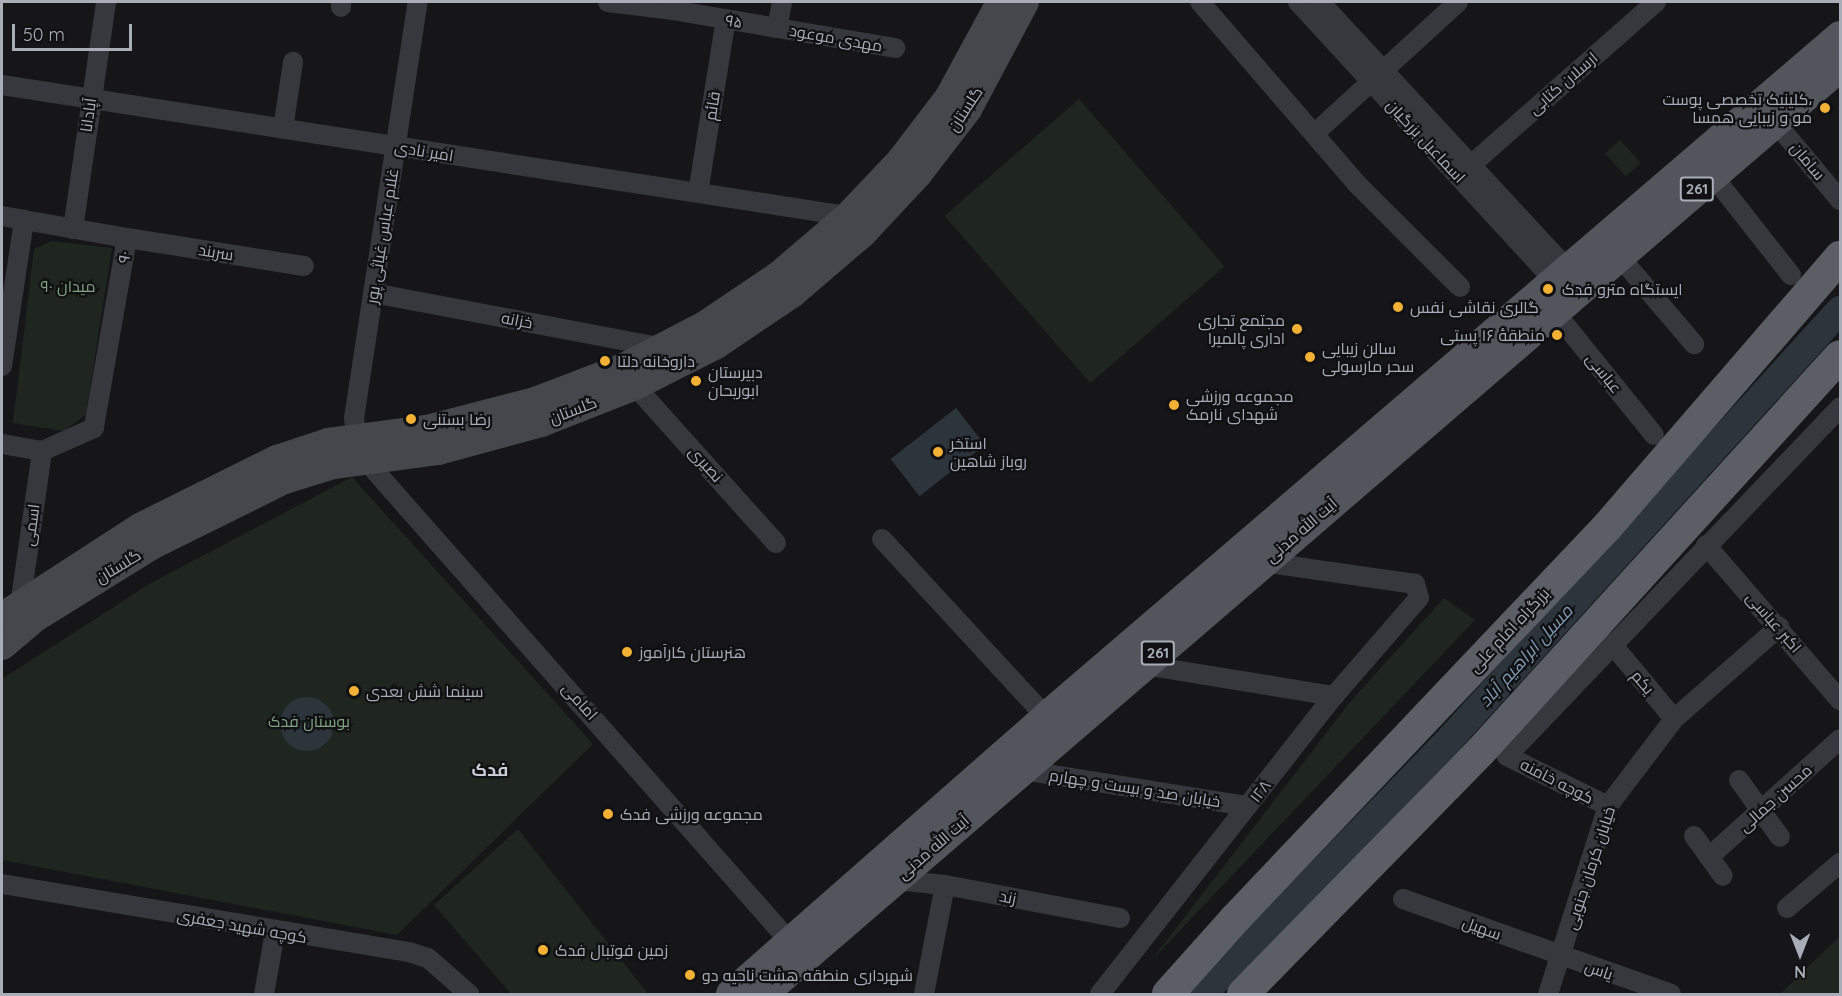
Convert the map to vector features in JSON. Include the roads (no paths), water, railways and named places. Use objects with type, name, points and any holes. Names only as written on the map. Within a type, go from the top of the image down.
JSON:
[{"type":"highway","name":"بزرگراه امام علی","points":[[1168,994],[1235,919],[1606,527],[1840,257]]},
{"type":"highway","points":[[1243,994],[1480,752],[1840,356]]},
{"type":"main road","name":"گلستان","points":[[11,607],[139,526],[226,480],[276,458],[356,436],[426,428],[534,400],[621,367],[704,324],[778,274],[846,216],[900,159],[948,96],[999,2]]},
{"type":"main road","name":"گلستان","points":[[2,646],[87,585],[237,501],[284,480],[333,465],[368,463],[438,451],[541,423],[635,386],[726,338],[793,293],[863,233],[918,174],[968,109],[1025,2]]},
{"type":"main road","name":"آیت الله مدنی","points":[[1565,289],[1618,256],[1705,167],[1840,36]]},
{"type":"main road","name":"آیت الله مدنی","points":[[731,994],[895,880],[1263,562],[1565,289],[1705,167],[1775,122],[1840,67]]},
{"type":"main road","name":"261","points":[[797,950],[1046,717],[1565,289]]},
{"type":"main road","points":[[356,436],[368,463]]},
{"type":"main road","name":"آیت الله مدنی","points":[[763,994],[797,950]]},
{"type":"street","name":"آپادانا","points":[[73,229],[106,2]]},
{"type":"street","name":"غلام عباس غیاثی ‌پور","points":[[356,436],[354,418],[418,2]]},
{"type":"street","name":"۹۵","points":[[608,2],[673,6],[777,28]]},
{"type":"street","points":[[777,28],[782,2]]},
{"type":"street","points":[[1200,2],[1314,134],[1460,288]]},
{"type":"street","name":"اسماعیل بزرگیان","points":[[1298,2],[1471,165],[1565,289]]},
{"type":"street","name":"اسماعیل بزرگیان","points":[[1320,2],[1376,74],[1565,289]]},
{"type":"street","points":[[1314,134],[1376,74],[1458,2]]},
{"type":"street","name":"ارسلان کتابی","points":[[1471,165],[1656,2]]},
{"type":"street","name":"قائم","points":[[698,193],[726,19]]},
{"type":"street","name":"مهدی موعود","points":[[777,28],[895,48]]},
{"type":"street","points":[[283,129],[294,62]]},
{"type":"street","name":"امیر نادی","points":[[2,86],[846,216]]},
{"type":"street","name":"سامان","points":[[1775,122],[1840,200]]},
{"type":"street","points":[[1705,167],[1791,275]]},
{"type":"street","name":"۹۰","points":[[2,216],[127,238],[94,428],[42,451]]},
{"type":"street","points":[[2,366],[4,328],[24,220]]},
{"type":"street","name":"سربند","points":[[127,238],[304,266]]},
{"type":"street","points":[[1618,256],[1694,344]]},
{"type":"street","name":"عباسی","points":[[1565,289],[1654,435]]},
{"type":"street","name":"خزانه","points":[[373,293],[660,347]]},
{"type":"street","name":"نصیری","points":[[635,386],[776,543]]},
{"type":"street","points":[[1612,644],[1840,408]]},
{"type":"street","points":[[2,444],[42,451]]},
{"type":"street","name":"اسمی","points":[[11,607],[42,451]]},
{"type":"street","name":"امامی","points":[[368,463],[797,950]]},
{"type":"street","points":[[882,539],[1046,717]]},
{"type":"street","name":"اکبر عباسی","points":[[1706,545],[1840,700]]},
{"type":"street","name":"۱۲۸","points":[[1100,994],[1334,696],[1419,597],[1419,590],[1415,584],[1263,562]]},
{"type":"street","name":"خیابان کرمان جنوبی","points":[[1548,994],[1608,806],[1674,719],[1779,627]]},
{"type":"street","name":"یکم","points":[[1612,644],[1674,719]]},
{"type":"street","name":"کوچه خامنه","points":[[1608,806],[1507,756],[1612,644]]},
{"type":"street","points":[[1144,665],[1334,696]]},
{"type":"street","name":"محسن جمالی","points":[[1709,857],[1840,738]]},
{"type":"street","name":"خیابان صد و بیست و چهارم","points":[[1022,770],[1247,806]]},
{"type":"street","points":[[1738,780],[1780,837]]},
{"type":"street","points":[[1694,836],[1723,876]]},
{"type":"street","points":[[1787,908],[1840,863]]},
{"type":"street","name":"زند","points":[[895,880],[945,885],[1120,918]]},
{"type":"street","name":"کوچه شهید جعفری","points":[[2,884],[428,958],[469,994]]},
{"type":"street","points":[[924,994],[945,885]]},
{"type":"street","name":"سهیل","points":[[1404,899],[1561,957]]},
{"type":"street","points":[[264,994],[274,932]]},
{"type":"street","name":"یاس","points":[[1561,957],[1671,994]]},
{"type":"waterway","name":"مسیل ابراهیم آباد","points":[[1203,994],[1450,739],[1840,310]]},
{"type":"place","name":"کلینیک تخصصی پوست، مو و زیبایی همسا","points":[[1825,108]]},
{"type":"place","name":"ایستگاه مترو فدک","points":[[1548,289]]},
{"type":"place","name":"گالری نقاشی نفس","points":[[1398,307]]},
{"type":"place","name":"مجتمع تجاری اداری پالمیرا","points":[[1297,329]]},
{"type":"place","name":"منطقهٔ ۱۶ پستی","points":[[1557,335]]},
{"type":"place","name":"سالن زیبایی سحر مارسولی","points":[[1310,357]]},
{"type":"place","name":"داروخانه دلتا","points":[[605,361]]},
{"type":"place","name":"دبیرستان ابوریحان","points":[[696,381]]},
{"type":"place","name":"مجموعه ورزشی شهدای نارمک","points":[[1174,405]]},
{"type":"place","name":"رضا بستنی","points":[[411,419]]},
{"type":"place","name":"استخر روباز شاهین","points":[[938,452]]},
{"type":"place","name":"هنرستان کارآموز","points":[[627,652]]},
{"type":"place","name":"سینما شش بعدی","points":[[354,691]]},
{"type":"place","name":"مجموعه ورزشی فدک","points":[[608,814]]},
{"type":"place","name":"زمین فوتبال فدک","points":[[543,950]]},
{"type":"place","name":"شهرداری منطقه هشت ناحیه دو","points":[[690,975]]},
{"type":"district","name":"فدک","points":[[490,770]]},
{"type":"park label","name":"میدان ۹۰","points":[[68,286]]},
{"type":"park label","name":"بوستان فدک","points":[[309,721]]}]
